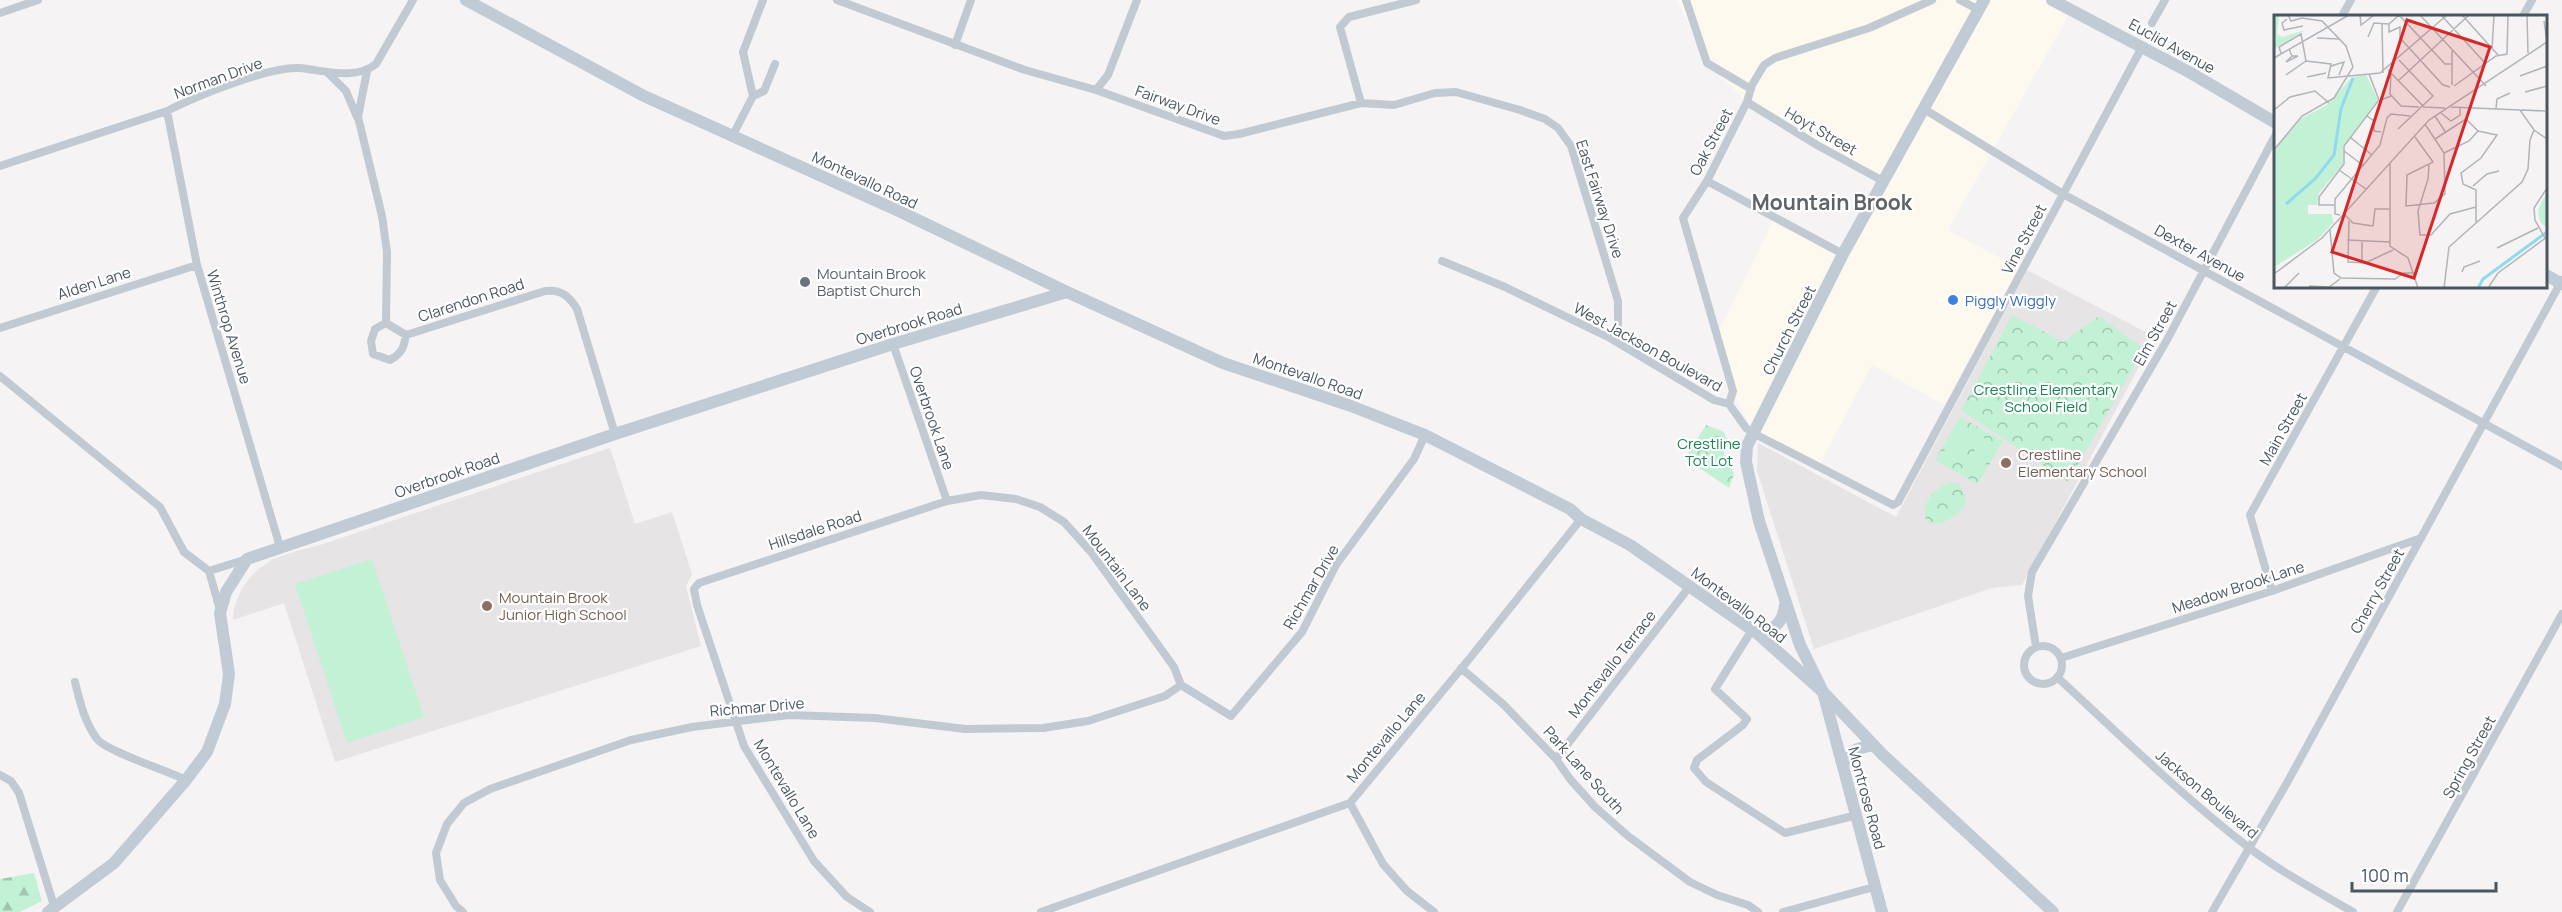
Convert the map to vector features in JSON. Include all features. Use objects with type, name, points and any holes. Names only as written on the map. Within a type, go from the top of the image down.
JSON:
[{"type":"street","points":[[0,13],[38,0]]},
{"type":"street","points":[[358,117],[368,71],[376,64],[413,0]]},
{"type":"street","name":"Montevallo Road","points":[[466,0],[644,96],[733,135],[1067,292],[1223,363],[1351,406],[1425,435],[1570,509],[1581,519],[1630,545],[1755,632],[1823,692],[1874,745],[2053,912]]},
{"type":"street","points":[[753,96],[743,52],[763,0]]},
{"type":"street","name":"Fairway Drive","points":[[837,0],[1025,70],[1096,90],[1224,136],[1361,103]]},
{"type":"street","points":[[955,45],[971,0]]},
{"type":"street","points":[[1096,90],[1108,75],[1137,0]]},
{"type":"street","points":[[1361,103],[1340,27],[1349,16],[1416,0]]},
{"type":"street","points":[[1686,0],[1707,63],[1751,89]]},
{"type":"street","name":"Oak Street","points":[[1729,405],[1733,390],[1683,218],[1707,181],[1748,102],[1751,89],[1764,64],[1775,58],[1869,28],[1932,0]]},
{"type":"street","points":[[1960,0],[1982,5]]},
{"type":"street","name":"Euclid Avenue","points":[[2052,0],[2142,47],[2274,122]]},
{"type":"street","points":[[2152,23],[2165,0]]},
{"type":"street","points":[[2343,15],[2351,0]]},
{"type":"street","points":[[2524,15],[2532,0]]},
{"type":"street","name":"Church Street","points":[[1823,692],[1800,645],[1759,521],[1746,462],[1747,446],[1882,181],[1982,5]]},
{"type":"street","name":"Vine Street","points":[[1893,505],[1898,502],[2142,47]]},
{"type":"street","points":[[733,135],[753,96],[764,91],[775,64]]},
{"type":"street","name":"Norman Drive","points":[[0,166],[166,111],[257,75],[297,68],[328,73],[368,71]]},
{"type":"street","points":[[328,73],[346,91],[358,117],[382,216],[387,252],[386,323],[375,329],[370,341],[374,354],[390,360],[398,356],[405,344],[406,335]]},
{"type":"street","name":"East Fairway Drive","points":[[1361,103],[1394,105],[1435,93],[1456,92],[1520,110],[1545,119],[1558,128],[1571,146],[1618,301],[1618,325],[1610,338]]},
{"type":"street","name":"Hoyt Street","points":[[1748,102],[1817,145],[1882,181]]},
{"type":"street","name":"Dexter Avenue","points":[[1924,109],[2063,194],[2562,466]]},
{"type":"street","name":"Winthrop Avenue","points":[[166,111],[197,265],[280,547]]},
{"type":"street","name":"Elm Street","points":[[2036,647],[2028,596],[2032,572],[2167,340],[2274,138]]},
{"type":"street","points":[[1707,181],[1844,254]]},
{"type":"street","name":"West Jackson Boulevard","points":[[1442,261],[1505,287],[1610,338],[1714,400],[1729,405],[1746,428],[1753,433],[1893,505]]},
{"type":"street","name":"Alden Lane","points":[[0,328],[197,265]]},
{"type":"street","points":[[2547,275],[2561,282]]},
{"type":"street","name":"Cherry Street","points":[[2212,912],[2288,782],[2561,282]]},
{"type":"street","name":"Main Street","points":[[2272,591],[2250,515],[2376,288]]},
{"type":"street","name":"Clarendon Road","points":[[386,323],[406,335],[545,291],[555,290],[571,299],[577,309],[615,434]]},
{"type":"street","name":"Overbrook Road","points":[[246,559],[615,434],[893,344],[1067,292]]},
{"type":"street","name":"Overbrook Lane","points":[[893,344],[947,501]]},
{"type":"street","points":[[0,376],[160,507],[184,552],[209,571],[220,613],[229,674],[225,704],[207,752],[186,780],[114,863],[51,910],[19,793],[11,782],[0,775]]},
{"type":"street","name":"Richmar Drive","points":[[463,912],[456,906],[440,880],[436,853],[447,824],[464,803],[490,789],[631,740],[734,721],[789,715],[875,718],[965,729],[1043,729],[1088,721],[1110,714],[1165,696],[1181,685],[1231,716],[1302,632],[1336,565],[1414,459],[1425,435]]},
{"type":"street","name":"Mountain Lane","points":[[947,501],[981,495],[1016,499],[1040,507],[1064,522],[1091,552],[1167,657],[1181,685]]},
{"type":"street","name":"Hillsdale Road","points":[[694,589],[699,583],[711,578],[947,501]]},
{"type":"street","name":"Montevallo Lane","points":[[1041,912],[1350,803],[1581,519]]},
{"type":"street","name":"Meadow Brook Lane","points":[[2061,658],[2272,591],[2421,538]]},
{"type":"street","points":[[209,571],[246,559]]},
{"type":"street","points":[[220,613],[226,592],[246,559]]},
{"type":"street","name":"Montevallo Terrace","points":[[1556,759],[1690,586]]},
{"type":"street","name":"Montevallo Lane","points":[[694,589],[699,614],[744,746],[814,861],[847,897],[870,912]]},
{"type":"street","points":[[1785,599],[1784,618],[1770,630],[1755,632],[1715,689],[1747,719],[1743,725],[1697,760],[1694,768],[1706,782],[1785,833],[1857,815]]},
{"type":"street","name":"Spring Street","points":[[2397,912],[2562,614]]},
{"type":"street","points":[[2036,647],[2049,647],[2061,658],[2061,671],[2057,677],[2040,684],[2029,678],[2025,659],[2028,653],[2036,647]]},
{"type":"street","name":"Park Lane South","points":[[1461,668],[1503,704],[1556,759],[1569,779],[1595,807],[1628,836],[1690,882],[1717,895],[1748,905],[1758,912]]},
{"type":"street","name":"Jackson Boulevard","points":[[2057,677],[2158,771],[2248,847],[2285,873],[2353,912]]},
{"type":"street","points":[[75,682],[85,720],[98,741],[119,753],[186,780]]},
{"type":"street","name":"Montrose Road","points":[[1823,692],[1882,912]]},
{"type":"street","points":[[1843,764],[1849,754],[1857,749],[1874,745]]},
{"type":"street","points":[[1350,803],[1383,864],[1407,891],[1434,912]]},
{"type":"street","points":[[1783,912],[1874,887]]},
{"type":"shaded area","points":[[1677,0],[2052,0],[2071,11],[1948,230],[2019,268],[1944,405],[1872,365],[1818,468],[1753,433],[1733,391],[1717,335],[1775,217],[1843,254],[1882,181],[1747,102],[1707,63]]},
{"type":"shaded area","name":"Crestline Elementary School","points":[[2027,270],[2155,337],[2022,585],[1992,588],[1814,649],[1757,471],[1758,443],[1896,517]]},
{"type":"shaded area","name":"Mountain Brook Junior High School","points":[[610,448],[635,524],[672,512],[692,574],[686,586],[701,646],[335,762],[284,603],[233,620],[234,608],[242,588],[254,573],[271,560],[293,552]]},
{"type":"green space","name":"Crestline Elementary School Field","points":[[2012,315],[2063,342],[2099,316],[2144,349],[2068,482],[1961,410]]},
{"type":"green space","points":[[1960,417],[2003,441],[1978,484],[1935,460]]},
{"type":"green space","name":"Crestline Tot Lot","points":[[1706,425],[1724,432],[1727,440],[1724,454],[1734,474],[1729,488],[1685,458]]},
{"type":"green space","points":[[1959,425],[1973,432],[1956,463],[1942,455]]},
{"type":"green space","points":[[1982,437],[1996,445],[1979,476],[1965,468]]},
{"type":"green space","points":[[1948,483],[1958,483],[1966,496],[1965,504],[1948,520],[1937,523],[1926,521],[1925,509],[1929,498]]},
{"type":"green space","points":[[372,559],[424,717],[347,743],[295,584]]},
{"type":"green space","points":[[34,873],[42,901],[20,912],[0,912],[0,879]]},
{"type":"place","name":"Mountain Brook Baptist Church","points":[[805,282]]},
{"type":"place","name":"Piggly Wiggly","points":[[1953,300]]},
{"type":"place","name":"Crestline Elementary School","points":[[2006,463]]},
{"type":"place","name":"Mountain Brook Junior High School","points":[[487,606]]},
{"type":"district","name":"Mountain Brook","points":[[1832,202]]}]
